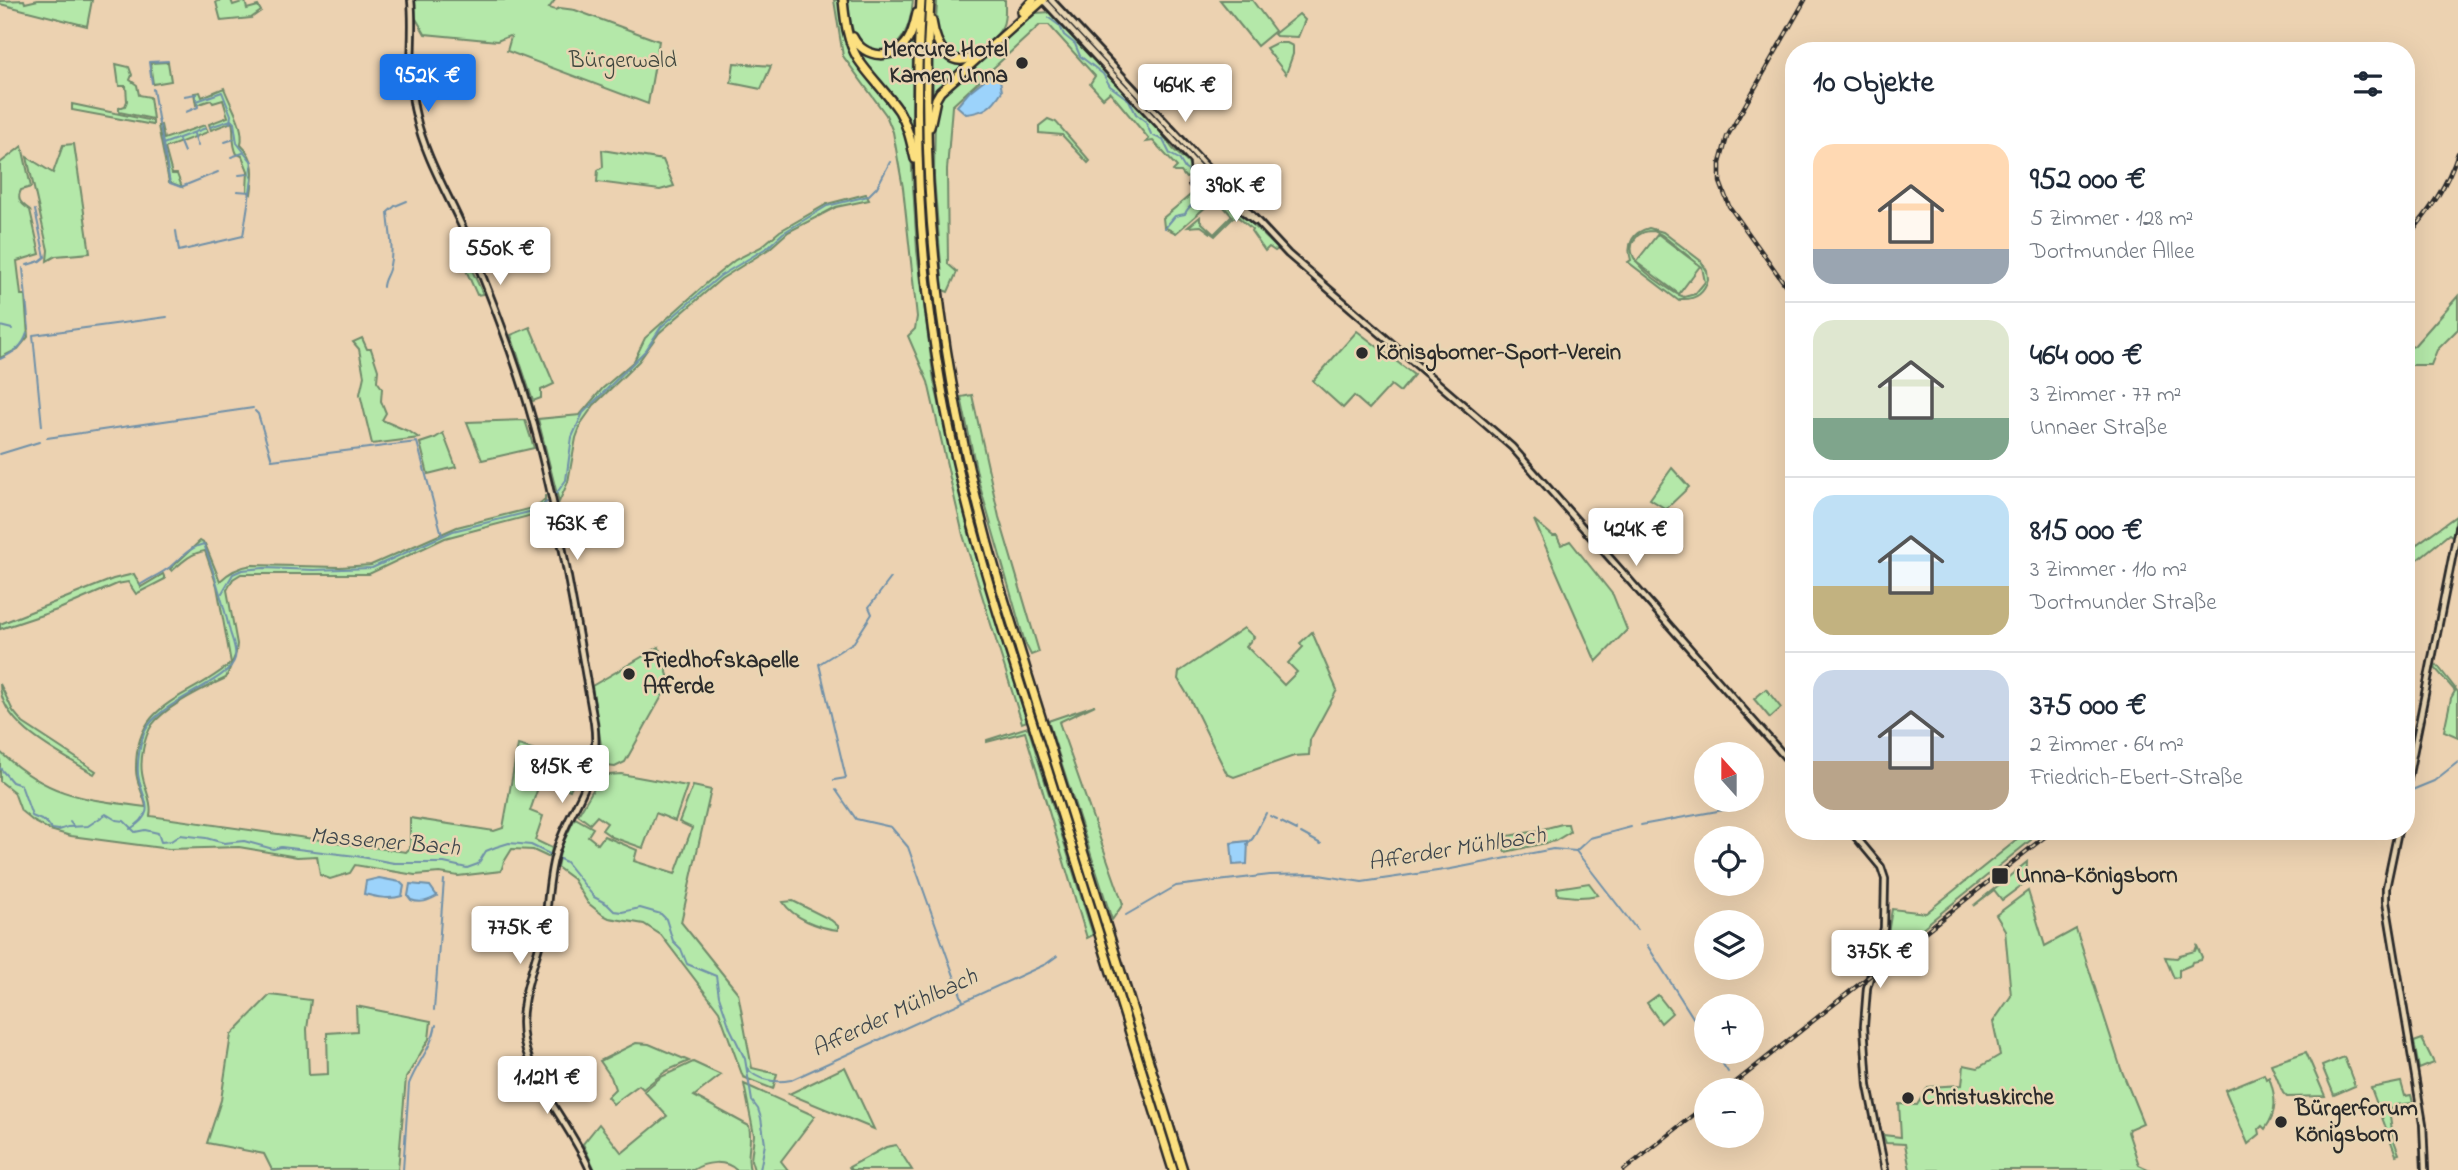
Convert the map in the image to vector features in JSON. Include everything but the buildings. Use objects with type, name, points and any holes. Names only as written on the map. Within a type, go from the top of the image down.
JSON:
[{"type":"highway","points":[[844,0],[855,43],[867,52],[882,55],[897,50],[908,39],[921,1]]},
{"type":"highway","points":[[844,0],[846,27],[851,43],[858,58],[900,113],[909,132],[918,177]]},
{"type":"highway","points":[[930,2],[935,38],[943,52],[956,59],[965,60],[980,54],[1031,0]]},
{"type":"highway","points":[[926,145],[933,110],[940,92],[1043,0]]},
{"type":"highway","points":[[921,1],[918,177],[927,290],[948,422],[977,541],[1173,1170]]},
{"type":"highway","points":[[930,2],[926,145],[936,287],[960,434],[989,549],[1184,1170]]},
{"type":"main road","points":[[411,0],[411,85],[419,128],[495,310],[535,429],[554,511],[596,734],[591,776],[565,826],[556,851],[544,924],[523,1004],[523,1033],[533,1070],[578,1143],[590,1170]]},
{"type":"main road","points":[[1043,0],[1193,161],[1208,173]]},
{"type":"main road","points":[[1051,0],[1245,215],[1258,223],[1304,269],[1512,447],[1785,757]]},
{"type":"main road","points":[[1192,184],[1195,171],[1193,161]]},
{"type":"main road","points":[[2415,744],[2458,528]]},
{"type":"main road","points":[[1858,840],[1881,867],[1885,879],[1885,919],[1867,988],[1864,1048],[1868,1086],[1885,1170]]},
{"type":"main road","points":[[2396,840],[2386,902],[2424,1124],[2425,1170]]},
{"type":"green space","points":[[24,0],[25,3],[38,0],[92,0],[87,26],[0,4],[0,1]]},
{"type":"green space","points":[[231,0],[233,5],[245,1],[247,9],[258,6],[261,11],[251,18],[221,21],[216,2]]},
{"type":"green space","name":"Bürgerwald","points":[[413,0],[555,0],[549,8],[575,10],[659,41],[648,104],[507,51],[511,37],[509,36],[497,41],[425,34],[415,17]]},
{"type":"green space","points":[[834,0],[841,0],[850,49],[897,114],[906,132],[911,152],[917,251],[934,381],[969,533],[1027,721],[1022,723],[963,535],[928,382],[908,336],[915,329],[917,317],[903,188],[893,132],[886,115],[843,56]]},
{"type":"green space","points":[[847,0],[913,0],[904,35],[899,42],[884,50],[864,46],[852,29]]},
{"type":"green space","points":[[937,0],[1005,0],[1003,24],[996,35],[979,50],[960,57],[951,55],[943,50],[938,39]]},
{"type":"green space","points":[[1220,0],[1252,0],[1275,31],[1257,46]]},
{"type":"green space","points":[[1051,12],[1149,116],[1173,149],[1188,163],[1191,176],[1186,178],[1181,172],[1173,171],[1177,167],[1153,141],[1146,142],[1149,139],[1110,92],[1103,98],[1090,84],[1095,76],[1049,25],[1040,25],[952,106],[947,170],[948,264],[957,272],[948,292],[943,290],[934,177],[935,111],[942,96],[1007,36],[1035,13]]},
{"type":"green space","points":[[1299,14],[1305,20],[1298,37],[1274,34]]},
{"type":"green space","points":[[913,36],[910,131],[855,49],[879,57],[897,49]]},
{"type":"green space","points":[[932,41],[942,54],[973,60],[933,103]]},
{"type":"green space","points":[[1276,43],[1293,46],[1286,74],[1266,48]]},
{"type":"green space","points":[[168,62],[171,81],[153,84],[150,63]]},
{"type":"green space","points":[[734,63],[771,66],[761,89],[731,83]]},
{"type":"green space","points":[[116,64],[129,67],[132,75],[130,80],[137,85],[139,95],[150,97],[153,119],[119,112],[119,108],[125,106],[127,101],[126,86],[119,86]]},
{"type":"green space","points":[[224,88],[239,124],[241,145],[252,161],[251,194],[247,191],[248,171],[242,156],[235,150],[232,122],[211,130],[209,124],[228,117],[223,100],[213,103],[211,100],[196,105],[194,93],[200,92],[202,97]]},
{"type":"green space","points":[[72,104],[153,121],[153,125],[72,110]]},
{"type":"green space","points":[[1048,119],[1056,122],[1090,161],[1088,163],[1062,135],[1039,133],[1039,126]]},
{"type":"green space","points":[[161,125],[164,139],[205,125],[208,132],[165,148],[172,174],[177,174],[182,187],[169,182],[158,126]]},
{"type":"green space","points":[[74,144],[90,253],[56,256],[47,261],[48,250],[27,157],[53,173],[63,145]]},
{"type":"green space","points":[[22,146],[31,187],[21,190],[20,199],[30,210],[40,254],[17,261],[21,295],[25,295],[28,337],[18,349],[0,358],[0,163]]},
{"type":"green space","points":[[602,150],[663,160],[674,186],[660,190],[597,182],[598,170],[603,167]]},
{"type":"green space","points":[[1206,182],[1278,249],[1275,251],[1269,247],[1265,251],[1252,229],[1238,217],[1233,218],[1215,236],[1201,226],[1188,227],[1200,217],[1200,221],[1214,234],[1232,216],[1216,198],[1176,233],[1164,227],[1163,218]]},
{"type":"green space","points":[[866,194],[869,200],[836,207],[788,232],[769,249],[721,279],[659,333],[639,361],[594,405],[582,422],[576,438],[568,482],[559,502],[538,419],[580,415],[602,389],[634,361],[645,338],[735,260],[761,247],[780,231],[827,204]]},
{"type":"green space","points":[[1649,228],[1663,232],[1701,261],[1707,271],[1708,280],[1695,297],[1679,301],[1628,262],[1631,260],[1629,249],[1632,240],[1639,232]],"holes":[[[1654,231],[1702,267],[1705,282],[1695,294],[1684,297],[1677,294],[1637,263],[1632,247],[1635,239],[1646,232]]]},
{"type":"green space","points":[[1658,234],[1700,266],[1679,294],[1636,262]]},
{"type":"green space","points":[[458,240],[483,294],[477,295],[454,243]]},
{"type":"green space","points":[[2458,296],[2458,329],[2437,350],[2431,365],[2415,365],[2415,345]]},
{"type":"green space","points":[[530,327],[554,384],[541,390],[541,398],[533,401],[511,335]]},
{"type":"green space","name":"Könisgborner-Sport-Verein","points":[[1357,331],[1414,375],[1400,392],[1391,385],[1369,409],[1354,396],[1343,408],[1313,381]]},
{"type":"green space","points":[[362,338],[367,349],[371,349],[378,370],[377,381],[382,388],[381,401],[386,413],[382,420],[419,438],[372,444],[360,394],[364,376],[359,349],[353,342]]},
{"type":"green space","points":[[972,395],[999,517],[1039,652],[1031,655],[1025,643],[979,483],[961,397]]},
{"type":"green space","points":[[525,420],[534,448],[482,460],[467,422]]},
{"type":"green space","points":[[443,433],[456,467],[428,474],[420,443]]},
{"type":"green space","points":[[1672,468],[1689,487],[1666,509],[1650,499]]},
{"type":"green space","points":[[545,499],[540,513],[445,538],[369,574],[241,574],[233,579],[227,590],[237,644],[236,653],[226,678],[186,698],[158,718],[147,736],[142,768],[150,816],[406,852],[410,848],[410,818],[494,831],[503,828],[518,745],[582,763],[570,790],[541,779],[530,811],[543,816],[535,840],[552,848],[550,858],[533,850],[512,849],[501,871],[458,876],[440,873],[415,875],[355,865],[350,873],[330,879],[320,875],[317,856],[297,857],[239,847],[169,849],[71,836],[50,830],[21,811],[14,792],[0,781],[0,752],[18,767],[51,787],[85,798],[146,807],[136,770],[138,747],[144,729],[154,715],[167,704],[215,676],[231,663],[217,586],[205,551],[191,556],[172,571],[170,569],[200,541],[205,544],[220,581],[234,570],[252,565],[371,565],[457,527],[536,507]]},
{"type":"green space","points":[[2456,516],[2453,537],[2449,534],[2415,562],[2415,546]]},
{"type":"green space","points":[[1534,520],[1553,536],[1557,536],[1561,545],[1570,541],[1613,595],[1627,630],[1596,662]]},
{"type":"green space","points":[[134,574],[141,587],[163,574],[165,579],[136,594],[128,582],[117,584],[57,610],[0,629],[0,624],[113,579]]},
{"type":"green space","points":[[1244,628],[1254,637],[1246,646],[1284,685],[1297,672],[1288,663],[1303,647],[1300,643],[1312,632],[1337,690],[1310,740],[1309,755],[1294,756],[1234,777],[1227,774],[1178,679],[1179,672]]},
{"type":"green space","points":[[659,647],[670,682],[625,762],[615,767],[598,765],[601,745],[592,686]]},
{"type":"green space","points":[[2437,665],[2458,692],[2458,737],[2444,731],[2455,691],[2435,668]]},
{"type":"green space","points":[[0,684],[13,711],[23,723],[96,771],[94,774],[35,738],[22,726],[10,713]]},
{"type":"green space","points":[[1766,689],[1781,708],[1770,718],[1754,699]]},
{"type":"green space","points":[[1095,705],[1059,722],[1123,904],[1112,920],[1048,721]]},
{"type":"green space","points":[[1028,727],[1093,935],[1087,938],[1025,732],[987,742]]},
{"type":"green space","points":[[621,774],[687,786],[675,821],[656,813],[643,848],[612,837],[602,830],[607,823],[597,816],[590,824],[578,815],[594,788],[596,776]]},
{"type":"green space","points":[[693,786],[711,790],[681,922],[738,993],[752,1068],[777,1074],[773,1089],[743,1077],[719,1011],[661,935],[644,924],[603,915],[588,903],[573,879],[557,867],[561,847],[575,818],[593,828],[588,836],[598,844],[604,836],[637,850],[634,861],[675,874],[692,828],[679,822]]},
{"type":"green space","points":[[1568,824],[1570,832],[1555,841],[1505,852],[1499,838],[1531,832]]},
{"type":"green space","points":[[2017,840],[2031,840],[1920,930],[1878,969],[1887,940],[1892,909],[1926,913]]},
{"type":"green space","points":[[2027,862],[2026,882],[2002,900],[1994,890],[1973,906]]},
{"type":"green space","points":[[1589,883],[1598,895],[1558,895],[1557,888]]},
{"type":"green space","points":[[2028,891],[2045,946],[2076,929],[2121,1069],[2143,1123],[2128,1132],[2139,1165],[2150,1170],[1910,1170],[1905,1144],[1886,1143],[1883,1135],[1901,1137],[1899,1104],[1917,1105],[1928,1087],[1962,1085],[1964,1065],[1978,1068],[2000,1055],[1993,1022],[2011,996],[2005,930],[1996,915]]},
{"type":"green space","points":[[793,901],[831,920],[838,926],[838,930],[815,924],[793,913],[783,902]]},
{"type":"green space","points":[[2197,946],[2201,960],[2179,970],[2179,977],[2174,978],[2165,957],[2177,958],[2195,951]]},
{"type":"green space","points":[[270,995],[311,1000],[307,1029],[309,1075],[328,1074],[327,1033],[357,1031],[356,1006],[431,1021],[429,1039],[406,1078],[398,1170],[272,1170],[264,1154],[207,1143],[221,1100],[231,1035]]},
{"type":"green space","points":[[1658,995],[1672,1013],[1661,1023],[1647,1003]]},
{"type":"green space","points":[[2422,1039],[2434,1063],[2419,1069],[2414,1042]]},
{"type":"green space","points":[[636,1043],[649,1044],[689,1061],[666,1071],[643,1089],[639,1085],[613,1104],[607,1097],[615,1089],[611,1077],[600,1061]]},
{"type":"green space","points":[[2306,1052],[2325,1096],[2287,1097],[2271,1064]]},
{"type":"green space","points":[[2344,1057],[2355,1086],[2334,1095],[2322,1066]]},
{"type":"green space","points":[[693,1062],[721,1075],[694,1096],[749,1126],[750,1170],[736,1170],[726,1164],[715,1163],[693,1170],[595,1170],[583,1144],[599,1124],[622,1153],[667,1116],[644,1091],[661,1077]]},
{"type":"green space","points":[[845,1067],[874,1129],[789,1094]]},
{"type":"green space","points":[[2264,1074],[2266,1079],[2269,1077],[2271,1084],[2274,1110],[2265,1129],[2262,1126],[2259,1129],[2260,1134],[2248,1144],[2225,1090]]},
{"type":"green space","points":[[2401,1082],[2405,1096],[2411,1095],[2413,1103],[2396,1105],[2389,1110],[2393,1138],[2399,1154],[2396,1155],[2371,1088]]},
{"type":"green space","points":[[744,1084],[815,1116],[781,1161],[788,1170],[754,1170],[751,1160],[754,1135]]},
{"type":"green space","points":[[896,1145],[912,1170],[851,1170],[849,1167],[886,1147]]},
{"type":"water","points":[[993,73],[999,74],[1002,91],[987,108],[966,114],[957,106],[970,91]]},
{"type":"water","points":[[1248,841],[1247,864],[1233,865],[1231,843]]},
{"type":"water","points":[[379,878],[400,882],[404,886],[402,896],[387,898],[364,894],[366,881]]},
{"type":"water","points":[[410,884],[430,886],[437,896],[418,902],[411,900],[408,896]]},
{"type":"waterway","points":[[1049,18],[1060,26],[1064,35],[1075,44],[1080,56],[1103,74],[1110,86],[1129,100],[1136,114],[1145,121]]},
{"type":"waterway","points":[[152,83],[149,62],[168,61]]},
{"type":"waterway","points":[[153,89],[159,124]]},
{"type":"waterway","points":[[186,112],[198,107],[197,101],[222,92],[231,115],[230,123]]},
{"type":"waterway","points":[[184,96],[196,94],[196,99]]},
{"type":"waterway","points":[[176,231],[179,251],[243,236],[252,162],[237,143],[234,123],[231,120],[210,127]]},
{"type":"waterway","points":[[1146,123],[1151,134]]},
{"type":"waterway","points":[[160,126],[163,144],[206,128]]},
{"type":"waterway","points":[[194,134],[198,146]]},
{"type":"waterway","points":[[1154,136],[1163,140],[1170,154],[1179,159],[1190,172]]},
{"type":"waterway","points":[[225,142],[234,139]]},
{"type":"waterway","points":[[179,140],[184,152]]},
{"type":"waterway","points":[[163,144],[170,183],[181,187],[218,172]]},
{"type":"waterway","points":[[231,157],[243,153]]},
{"type":"waterway","points":[[556,494],[566,480],[572,437],[583,413],[646,350],[661,327],[720,276],[768,247],[783,233],[827,206],[868,196],[877,187],[890,162]]},
{"type":"waterway","points":[[239,175],[248,174]]},
{"type":"waterway","points":[[1165,228],[1175,216],[1185,214],[1202,197],[1203,189]]},
{"type":"waterway","points":[[237,191],[250,192]]},
{"type":"waterway","points":[[383,287],[391,259],[388,212],[407,201]]},
{"type":"waterway","points":[[27,265],[45,257],[35,210]]},
{"type":"waterway","points":[[23,268],[29,329]]},
{"type":"waterway","points":[[42,426],[33,335],[167,317]]},
{"type":"waterway","points":[[0,326],[12,329]]},
{"type":"waterway","points":[[0,359],[17,349],[27,333]]},
{"type":"waterway","points":[[47,438],[253,408]]},
{"type":"waterway","points":[[255,411],[272,460],[417,442],[442,535]]},
{"type":"waterway","points":[[0,454],[39,442]]},
{"type":"waterway","points":[[222,593],[233,574],[242,570],[372,568],[453,531],[537,510],[547,502]]},
{"type":"waterway","points":[[130,829],[147,810],[138,769],[140,746],[145,731],[165,710],[221,675],[235,658],[234,645],[204,544],[190,550],[166,570],[140,585]]},
{"type":"waterway","points":[[834,780],[846,778],[819,664],[854,642],[872,614],[869,607],[891,578]]},
{"type":"waterway","points":[[2415,789],[2434,781],[2458,762]]},
{"type":"waterway","name":"Massener Bach","points":[[0,768],[12,782],[21,785],[32,816],[46,822],[52,829],[88,826],[106,814],[124,821],[135,832],[145,830],[158,833],[161,842],[171,841],[180,835],[224,843],[244,841],[273,849],[281,847],[394,863],[444,863],[467,868],[478,864],[486,851],[509,843],[531,845],[566,862],[594,897],[614,911],[640,908],[661,914],[666,919],[673,941],[681,949],[687,964],[716,976],[719,996],[730,1028],[745,1059],[752,1101],[761,1118],[765,1144],[760,1170]]},
{"type":"waterway","points":[[836,790],[856,819],[891,827],[908,847],[963,1001]]},
{"type":"waterway","points":[[1641,825],[1712,812]]},
{"type":"waterway","points":[[1247,845],[1266,813]]},
{"type":"waterway","points":[[1270,816],[1277,819]]},
{"type":"waterway","name":"Massener Bach","points":[[70,822],[74,827]]},
{"type":"waterway","points":[[1281,822],[1297,830]]},
{"type":"waterway","points":[[1576,851],[1590,838],[1631,827]]},
{"type":"waterway","points":[[1301,833],[1321,844]]},
{"type":"waterway","name":"Afferder Mühlbach","points":[[1126,915],[1176,886],[1270,875],[1313,874],[1362,882],[1451,869],[1553,849],[1576,851],[1637,930]]},
{"type":"waterway","points":[[434,1010],[444,880]]},
{"type":"waterway","name":"Afferder Mühlbach","points":[[1647,945],[1694,1019]]},
{"type":"waterway","name":"Afferder Mühlbach","points":[[747,1068],[756,1076],[767,1080],[791,1080],[1046,964],[1057,956]]},
{"type":"waterway","points":[[403,1170],[409,1084],[431,1041],[436,1025]]},
{"type":"waterway","name":"Afferder Mühlbach","points":[[1723,1064],[1728,1072]]},
{"type":"railway","points":[[1785,284],[1729,206],[1720,182],[1720,163],[1727,137],[1805,0]]},
{"type":"railway","points":[[2415,227],[2437,198],[2458,153]]},
{"type":"railway","points":[[1741,1078],[2041,840]]},
{"type":"railway","points":[[1624,1170],[1694,1115]]},
{"type":"place","name":"Mercure Hotel Kamen Unna","points":[[1022,63]]},
{"type":"place","name":"Könisgborner-Sport-Verein","points":[[1362,353]]},
{"type":"place","name":"Friedhofskapelle Afferde","points":[[629,674]]},
{"type":"place","name":"Unna-Königsborn","points":[[2000,876]]},
{"type":"place","name":"Christuskirche","points":[[1908,1098]]},
{"type":"place","name":"Bürgerforum Königsborn","points":[[2281,1122]]}]
